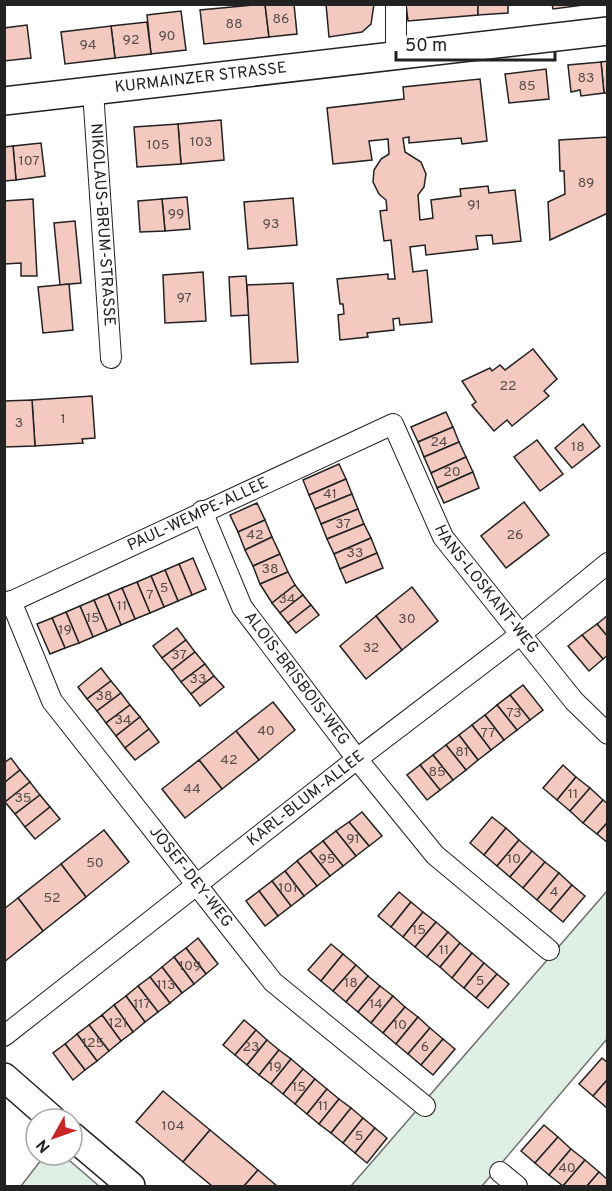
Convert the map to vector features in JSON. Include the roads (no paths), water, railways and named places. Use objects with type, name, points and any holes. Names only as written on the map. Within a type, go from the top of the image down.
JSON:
[{"type":"main road","name":"KURMAINZER STRASSE","points":[[4,101],[608,31]]},
{"type":"main road","points":[[4,1077],[38,1107]]},
{"type":"main road","points":[[84,1146],[131,1186]]},
{"type":"street","points":[[396,4],[396,55]]},
{"type":"street","name":"NIKOLAUS-BRUM-STRASSE","points":[[93,91],[111,358]]},
{"type":"street","name":"PAUL-WEMPE-ALLEE","points":[[8,603],[393,424]]},
{"type":"street","name":"HANS-LOSKANT-WEG","points":[[393,424],[443,537],[574,701],[608,734]]},
{"type":"street","name":"ALOIS-BRISBOIS-WEG","points":[[202,511],[242,607],[357,759],[435,855],[549,950]]},
{"type":"street","name":"KARL-BLUM-ALLEE","points":[[4,1036],[357,759],[521,634],[608,563]]},
{"type":"street","name":"JOSEF-DEY-WEG","points":[[8,603],[52,701],[273,982],[425,1106]]},
{"type":"street","points":[[500,1172],[517,1186]]}]
